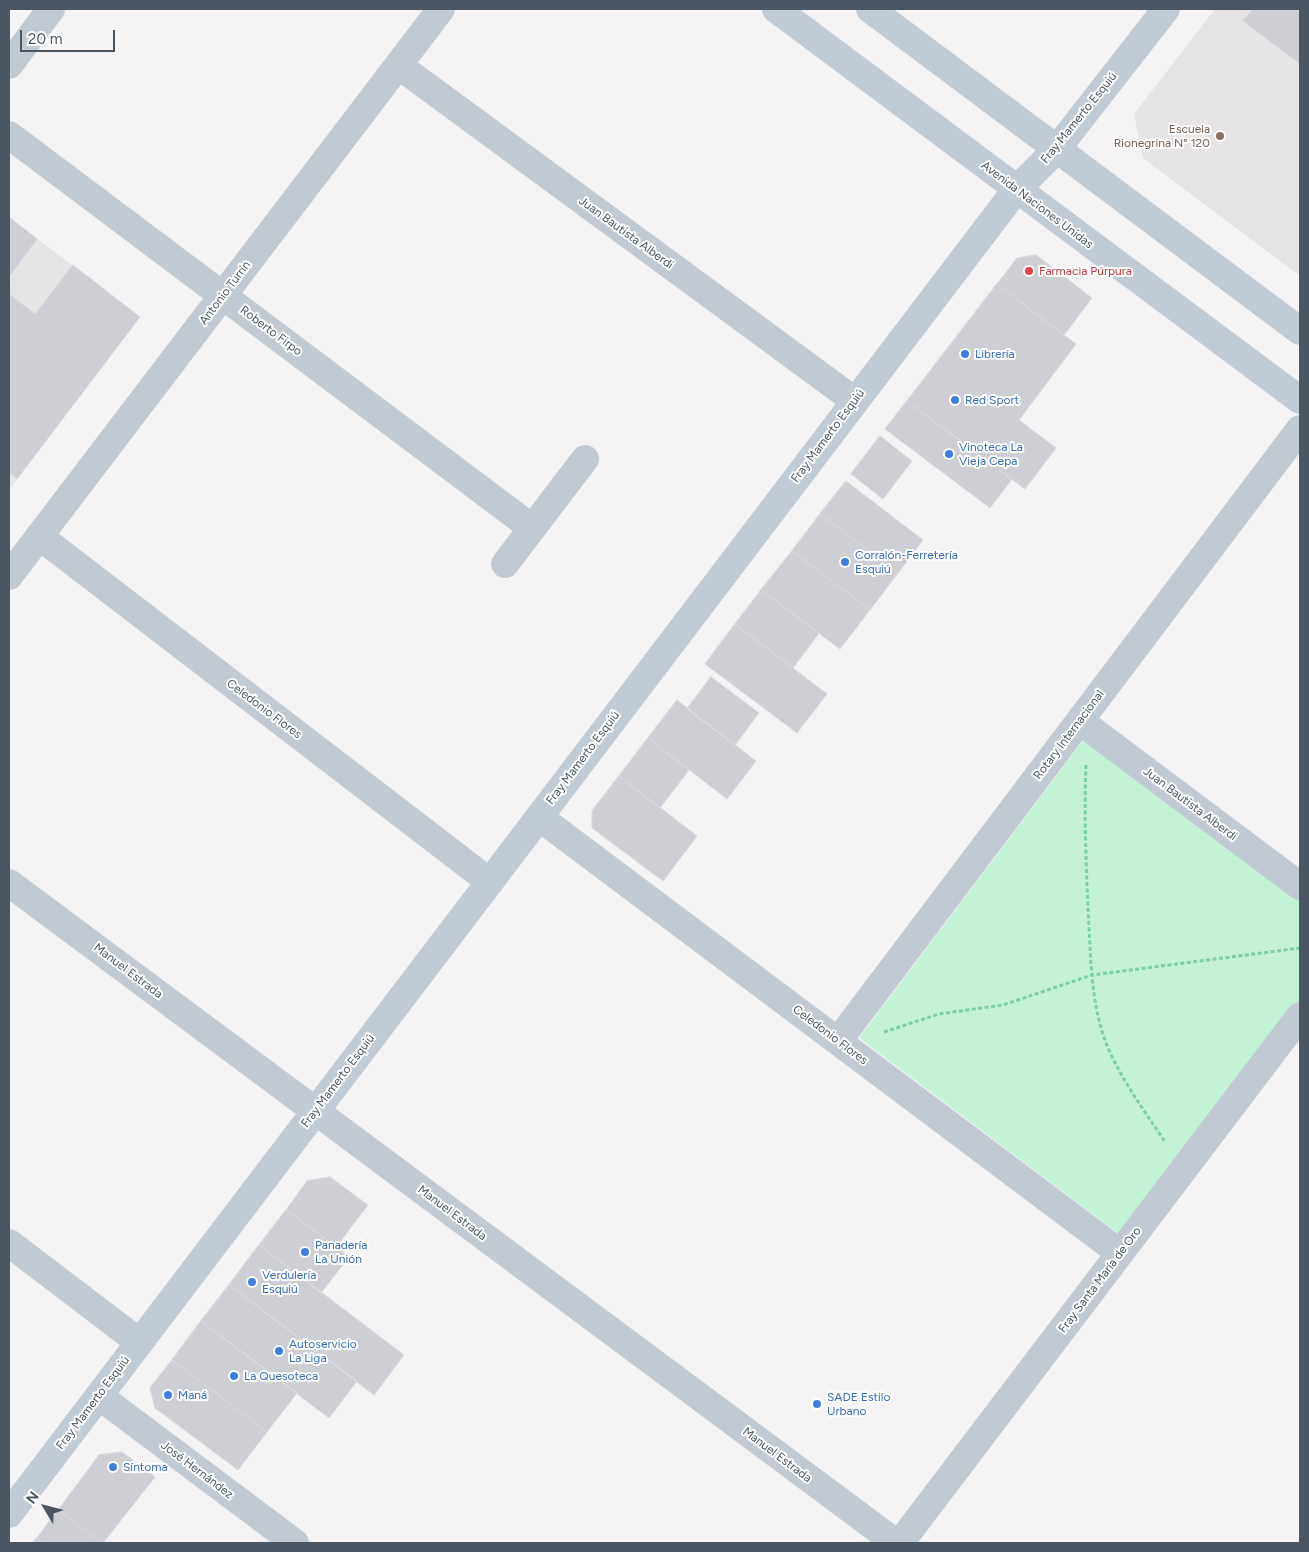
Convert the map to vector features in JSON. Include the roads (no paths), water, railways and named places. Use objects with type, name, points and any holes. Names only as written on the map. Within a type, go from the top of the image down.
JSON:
[{"type":"street","points":[[9,65],[51,9]]},
{"type":"street","name":"Antonio Turrín","points":[[9,576],[441,9]]},
{"type":"street","name":"Avenida Naciones Unidas","points":[[776,9],[1016,190],[1300,400]]},
{"type":"street","points":[[870,9],[1300,331]]},
{"type":"street","name":"Fray Mamerto Esquiú","points":[[9,1514],[1016,190],[1056,150],[1166,9]]},
{"type":"street","name":"Juan Bautista Alberdi","points":[[398,65],[855,401]]},
{"type":"street","name":"Roberto Firpo","points":[[9,135],[532,528]]},
{"type":"street","name":"Rotary Internacional","points":[[838,1041],[1300,428]]},
{"type":"street","points":[[505,564],[585,459]]},
{"type":"street","name":"Celedonio Flores","points":[[39,536],[490,882]]},
{"type":"street","name":"Juan Bautista Alberdi","points":[[1080,721],[1300,886]]},
{"type":"street","name":"Celedonio Flores","points":[[539,817],[1120,1253]]},
{"type":"street","name":"Manuel Estrada","points":[[9,882],[898,1543]]},
{"type":"street","name":"Fray Santa María de Oro","points":[[898,1543],[1300,1016]]},
{"type":"street","points":[[9,1243],[139,1342]]},
{"type":"street","name":"José Hernández","points":[[99,1396],[295,1543]]},
{"type":"place","name":"Escuela Rionegrina N° 120","points":[[1220,136]]},
{"type":"place","name":"Farmacia Púrpura","points":[[1029,271]]},
{"type":"place","name":"Librería","points":[[965,354]]},
{"type":"place","name":"Red Sport","points":[[955,400]]},
{"type":"place","name":"Vinoteca La Vieja Cepa","points":[[949,454]]},
{"type":"place","name":"Corralón-Ferretería Esquiú","points":[[845,562]]},
{"type":"place","name":"Panadería La Unión","points":[[305,1252]]},
{"type":"place","name":"Verdulería Esquiú","points":[[252,1282]]},
{"type":"place","name":"Autoservicio La Liga","points":[[279,1351]]},
{"type":"place","name":"La Quesoteca","points":[[234,1376]]},
{"type":"place","name":"Maná","points":[[168,1395]]},
{"type":"place","name":"SADE Estilo Urbano","points":[[817,1404]]},
{"type":"place","name":"Síntoma","points":[[113,1467]]}]
